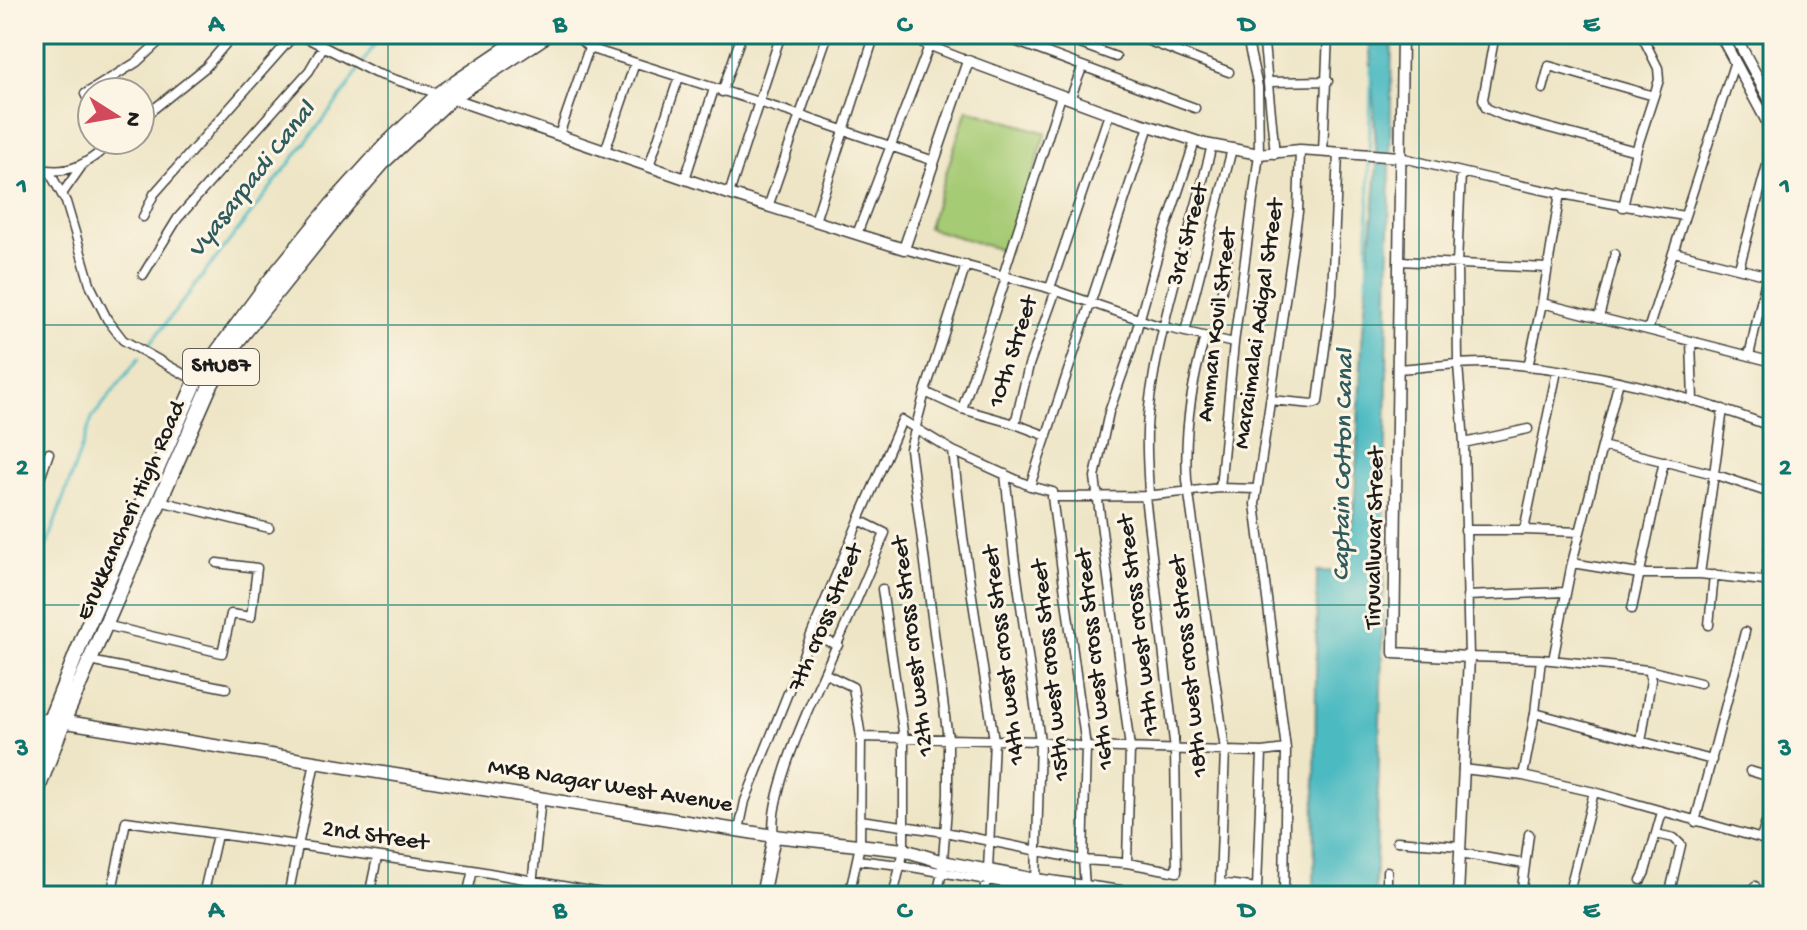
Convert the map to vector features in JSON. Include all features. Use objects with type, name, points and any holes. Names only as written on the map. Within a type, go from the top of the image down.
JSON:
[{"type":"main road","name":"SHU87","points":[[34,760],[142,499],[196,381],[227,335],[331,206],[386,145],[528,34]]},
{"type":"main road","name":"Erukkancheri High Road","points":[[34,799],[49,719],[90,661],[209,388],[231,349],[347,204],[445,96],[548,34]]},
{"type":"main road","name":"MKB Nagar West Avenue","points":[[49,719],[774,836],[904,850],[943,867],[1035,888],[1148,896]]},
{"type":"main road","points":[[762,896],[774,836]]},
{"type":"street","points":[[114,76],[137,62],[167,34]]},
{"type":"street","points":[[156,107],[206,67],[234,34]]},
{"type":"street","points":[[143,217],[154,194],[297,34],[361,66],[768,207],[904,249],[1053,289],[1164,327],[1234,343]]},
{"type":"street","points":[[143,275],[178,218],[309,71],[323,34]]},
{"type":"street","points":[[575,34],[589,48],[934,161]]},
{"type":"street","points":[[685,179],[742,34]]},
{"type":"street","points":[[729,194],[781,34]]},
{"type":"street","points":[[768,207],[828,34]]},
{"type":"street","points":[[815,221],[875,34]]},
{"type":"street","points":[[900,34],[1109,114],[1212,145],[1259,154],[1300,150],[1396,156],[1623,207],[1684,216]]},
{"type":"street","points":[[996,34],[1195,108]]},
{"type":"street","points":[[1053,34],[1116,57]]},
{"type":"street","points":[[1131,34],[1229,72]]},
{"type":"street","name":"Amman Kovil Street","points":[[1220,488],[1234,343],[1259,154],[1258,87],[1246,34]]},
{"type":"street","points":[[1263,34],[1275,154]]},
{"type":"street","points":[[1323,152],[1328,34]]},
{"type":"street","name":"Tiruvalluvar Street","points":[[1402,34],[1396,156],[1399,261],[1394,653],[1469,657]]},
{"type":"street","points":[[1495,34],[1483,99],[1486,108],[1504,116],[1636,151]]},
{"type":"street","points":[[1623,207],[1636,151],[1659,80],[1658,68],[1641,34]]},
{"type":"street","points":[[1720,34],[1773,133]]},
{"type":"street","points":[[1734,34],[1773,106]]},
{"type":"street","points":[[857,234],[929,46]]},
{"type":"street","points":[[559,135],[589,48]]},
{"type":"street","points":[[904,249],[968,61]]},
{"type":"street","points":[[1648,330],[1735,61]]},
{"type":"street","points":[[605,151],[635,63]]},
{"type":"street","points":[[1543,89],[1549,66],[1654,96]]},
{"type":"street","points":[[962,409],[1005,281],[1003,276],[1066,97],[1082,68]]},
{"type":"street","points":[[649,166],[679,77]]},
{"type":"street","points":[[1269,82],[1328,81]]},
{"type":"street","name":"10th Street","points":[[925,392],[962,409],[1015,424],[1029,365],[1109,114]]},
{"type":"street","points":[[1030,486],[1149,126]]},
{"type":"street","name":"16th west cross Street","points":[[1127,863],[1130,748],[1095,477],[1109,412],[1195,141]]},
{"type":"street","points":[[1739,268],[1773,143]]},
{"type":"street","points":[[1164,327],[1212,145]]},
{"type":"street","name":"3rd Street","points":[[1185,332],[1232,149]]},
{"type":"street","name":"Maraimalai Adigal Street","points":[[1284,894],[1286,749],[1255,504],[1298,212],[1300,150]]},
{"type":"street","points":[[1270,400],[1318,402],[1332,294],[1338,153]]},
{"type":"street","points":[[62,194],[81,167],[94,156]]},
{"type":"street","points":[[34,167],[49,171],[81,167]]},
{"type":"street","points":[[49,171],[62,194],[91,287],[107,319],[123,340],[196,381]]},
{"type":"street","points":[[1458,896],[1469,657],[1464,443],[1458,364],[1457,264],[1461,173]]},
{"type":"street","points":[[1528,367],[1560,193]]},
{"type":"street","name":"18th west cross Street","points":[[1230,242],[1209,338],[1187,413],[1185,441],[1225,750],[1220,883],[1257,888],[1262,752]]},
{"type":"street","points":[[1674,252],[1770,276],[1749,356]]},
{"type":"street","points":[[1599,318],[1615,254]]},
{"type":"street","points":[[1399,261],[1547,268]]},
{"type":"street","name":"12th west cross Street","points":[[937,896],[943,867],[948,739],[910,449],[966,265]]},
{"type":"street","points":[[1542,303],[1773,362]]},
{"type":"street","name":"17th west cross Street","points":[[1127,863],[1177,872],[1175,750],[1147,496],[1148,415],[1164,327]]},
{"type":"street","points":[[1691,341],[1693,401]]},
{"type":"street","points":[[1398,369],[1458,364],[1557,371],[1619,381],[1723,409],[1773,427]]},
{"type":"street","points":[[1524,530],[1557,371]]},
{"type":"street","points":[[1553,660],[1572,563],[1619,381]]},
{"type":"street","points":[[1700,574],[1723,409]]},
{"type":"street","name":"7th cross Street","points":[[774,836],[772,825],[778,792],[824,673],[885,533],[859,520],[902,420],[916,427]]},
{"type":"street","points":[[1015,424],[1047,436]]},
{"type":"street","points":[[916,427],[953,451],[1030,486],[1053,492],[1052,497],[1097,498],[1220,488],[1256,489]]},
{"type":"street","points":[[1464,443],[1528,429]]},
{"type":"street","points":[[1602,446],[1714,474],[1773,494]]},
{"type":"street","points":[[953,451],[994,740],[987,875],[983,896]]},
{"type":"street","points":[[34,496],[49,453]]},
{"type":"street","points":[[1632,609],[1664,461]]},
{"type":"street","name":"14th west cross Street","points":[[1005,474],[1040,741],[1035,888]]},
{"type":"street","name":"15th west cross Street","points":[[1052,497],[1086,747],[1082,891]]},
{"type":"street","points":[[160,501],[269,528]]},
{"type":"street","points":[[1572,563],[1639,574],[1700,574],[1769,581],[1773,511]]},
{"type":"street","points":[[739,830],[745,801],[859,520]]},
{"type":"street","points":[[1465,530],[1580,532]]},
{"type":"street","points":[[105,625],[222,653],[231,614],[251,617],[257,568],[217,563]]},
{"type":"street","points":[[1709,625],[1714,575]]},
{"type":"street","points":[[882,589],[904,738],[904,850],[893,896]]},
{"type":"street","points":[[1467,596],[1566,592]]},
{"type":"street","points":[[1695,822],[1745,632]]},
{"type":"street","points":[[811,635],[838,645]]},
{"type":"street","points":[[1469,657],[1541,659],[1648,670],[1700,683]]},
{"type":"street","points":[[1523,776],[1541,659]]},
{"type":"street","points":[[90,661],[226,688]]},
{"type":"street","points":[[1641,742],[1651,680],[1648,670]]},
{"type":"street","points":[[824,673],[853,687],[861,737],[860,845],[849,896]]},
{"type":"street","points":[[1535,713],[1712,760]]},
{"type":"street","points":[[861,737],[1040,741],[1086,747],[1175,750],[1262,752],[1286,749]]},
{"type":"street","points":[[288,896],[315,762]]},
{"type":"street","points":[[1463,769],[1523,776],[1594,792],[1773,842]]},
{"type":"street","points":[[1750,771],[1773,778]]},
{"type":"street","points":[[1568,896],[1594,792]]},
{"type":"street","points":[[531,896],[541,797]]},
{"type":"street","points":[[1761,839],[1773,799]]},
{"type":"street","points":[[1641,880],[1662,812]]},
{"type":"street","points":[[860,820],[945,832],[1083,860],[1127,863]]},
{"type":"street","name":"2nd Street","points":[[111,896],[126,821],[473,870],[618,896]]},
{"type":"street","points":[[1521,896],[1529,834]]},
{"type":"street","points":[[1656,834],[1674,838],[1681,845],[1669,896]]},
{"type":"street","points":[[203,896],[217,835]]},
{"type":"street","points":[[1397,841],[1460,849],[1524,864]]},
{"type":"street","points":[[369,896],[377,858]]},
{"type":"street","points":[[857,860],[943,867]]},
{"type":"street","points":[[467,896],[473,870]]},
{"type":"street","points":[[1387,871],[1387,896]]},
{"type":"green space","points":[[967,109],[1046,133],[1008,252],[928,228]]},
{"type":"water","points":[[1369,34],[1392,34],[1384,581],[1375,896],[1314,896],[1317,571],[1348,572],[1377,166]]},
{"type":"waterway","name":"Vyasarpadi Canal","points":[[149,345],[344,93],[381,34]]},
{"type":"waterway","name":"Captain Cotton Canal","points":[[1367,284],[1371,68]]},
{"type":"waterway","name":"Vyasarpadi Canal","points":[[34,581],[92,418],[139,358]]}]
